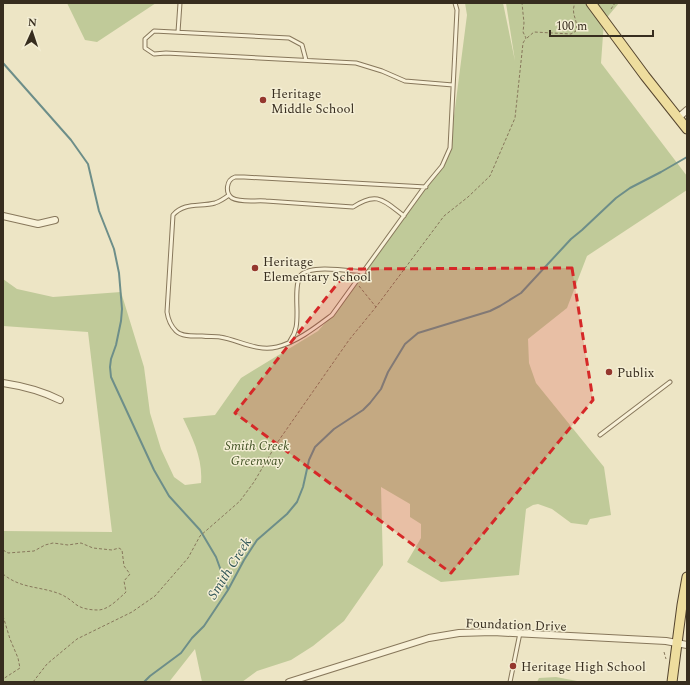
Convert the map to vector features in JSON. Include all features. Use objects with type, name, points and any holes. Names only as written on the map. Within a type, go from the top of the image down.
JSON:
[{"type":"main road","points":[[591,3],[645,76],[687,129]]},
{"type":"main road","points":[[672,682],[687,577]]},
{"type":"street","points":[[678,118],[687,110]]},
{"type":"street","points":[[3,216],[38,224],[55,220]]},
{"type":"street","points":[[3,383],[46,394],[60,400]]},
{"type":"street","name":"Foundation Drive","points":[[289,682],[429,638],[459,633],[520,633],[666,641],[687,645]]},
{"type":"lane","points":[[178,32],[180,3]]},
{"type":"lane","points":[[229,195],[223,200],[215,203],[185,206],[177,210],[173,215],[167,312],[169,321],[176,331],[188,335],[220,337],[250,346],[269,348],[277,347],[314,328],[332,314],[442,166],[450,148],[456,10],[454,3]]},
{"type":"lane","points":[[306,60],[302,45],[289,38],[154,31],[145,39],[145,48],[154,54],[166,53],[356,63],[382,71],[405,81],[453,85]]},
{"type":"lane","points":[[404,216],[388,204],[372,198],[364,200],[353,207],[241,200],[233,198],[229,195],[227,188],[229,182],[234,178],[426,187]]},
{"type":"lane","points":[[289,342],[297,328],[298,285],[301,275],[306,271],[315,269],[364,272]]},
{"type":"lane","points":[[600,434],[670,382]]},
{"type":"lane","points":[[510,682],[520,633]]},
{"type":"path","points":[[522,3],[523,32],[526,38]]},
{"type":"path","points":[[33,682],[47,664],[77,639],[132,612],[155,596],[188,558],[200,536],[240,501],[254,482],[281,437],[349,340],[376,307],[444,216],[468,197],[490,176],[516,118],[523,43],[526,38],[534,32],[571,34],[576,31],[576,21],[573,16],[574,3]]},
{"type":"path","points":[[611,9],[615,3]]},
{"type":"path","points":[[356,283],[376,307]]},
{"type":"path","points":[[3,550],[8,553],[34,551],[45,545],[53,543],[68,545],[81,543],[93,548],[112,550],[119,548],[122,550],[124,566],[130,574],[124,580],[126,592],[110,606],[101,610],[88,610],[80,607],[63,595],[43,588],[20,585],[3,574]]},
{"type":"path","points":[[3,616],[18,658],[20,668],[3,679]]},
{"type":"highlighted area","points":[[572,268],[593,400],[451,573],[235,413],[349,269]]},
{"type":"green space","points":[[67,3],[156,3],[97,42],[85,40]]},
{"type":"green space","name":"Smith Creek Greenway","points":[[465,3],[503,3],[515,61],[506,3],[619,3],[604,21],[601,63],[687,176],[687,190],[587,256],[567,308],[528,339],[529,363],[536,383],[604,467],[611,515],[590,519],[587,525],[571,523],[552,509],[538,504],[533,505],[526,509],[519,575],[441,582],[407,562],[421,538],[421,524],[410,517],[410,504],[381,487],[383,565],[344,621],[313,646],[291,660],[257,671],[242,682],[202,682],[195,649],[169,682],[3,682],[3,531],[112,532],[88,332],[3,326],[3,279],[17,289],[53,297],[121,292],[144,367],[150,413],[161,449],[174,477],[185,485],[201,483],[199,457],[194,441],[183,418],[215,415],[241,378],[318,331],[332,315],[423,189],[442,166],[450,147],[467,15]]},
{"type":"green space","points":[[556,677],[580,682],[537,682],[539,678]]},
{"type":"waterway","points":[[3,63],[71,140],[88,164],[99,211],[114,249],[119,273],[122,309],[116,345],[111,359],[111,377],[154,470],[169,496],[200,530],[216,557],[228,590]]},
{"type":"waterway","name":"Smith Creek","points":[[144,682],[181,653],[192,638],[204,626],[228,590],[244,560],[257,540],[287,514],[297,502],[303,487],[309,460],[315,447],[334,429],[363,410],[370,403],[381,389],[388,372],[405,344],[418,333],[490,311],[521,293],[571,239],[616,198],[630,188],[687,157]]},
{"type":"place","name":"Heritage Middle School","points":[[263,100]]},
{"type":"place","name":"Heritage Elementary School","points":[[255,268]]},
{"type":"place","name":"Publix","points":[[609,372]]},
{"type":"place","name":"Heritage High School","points":[[513,666]]}]
